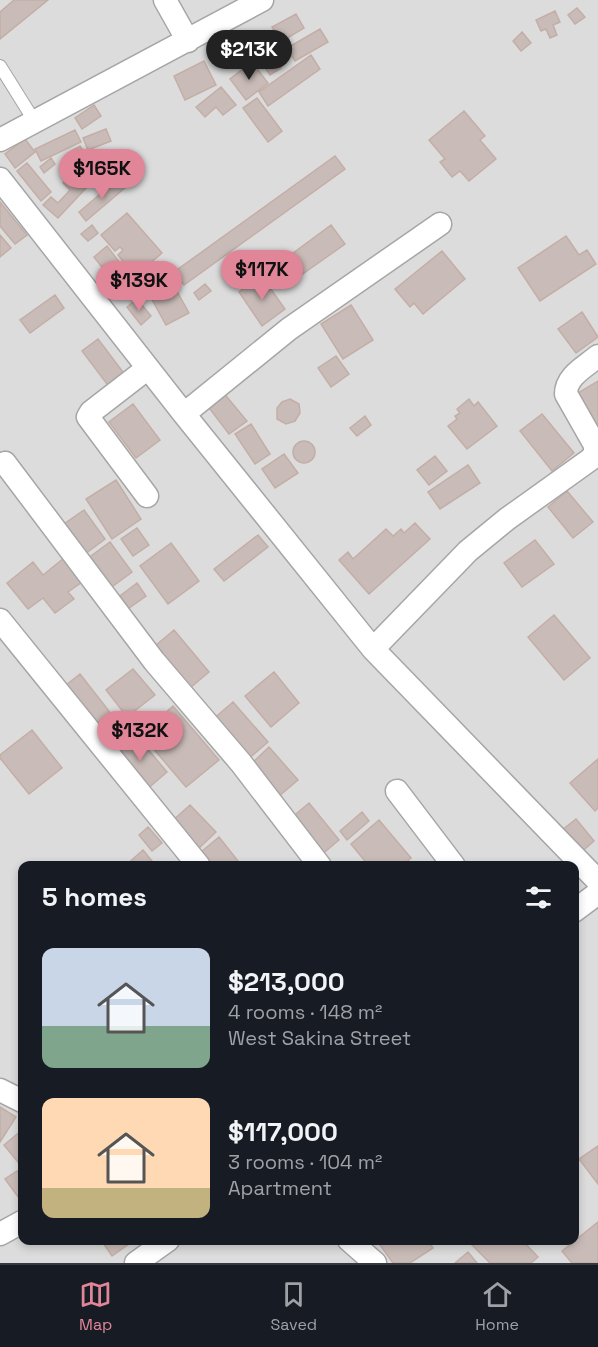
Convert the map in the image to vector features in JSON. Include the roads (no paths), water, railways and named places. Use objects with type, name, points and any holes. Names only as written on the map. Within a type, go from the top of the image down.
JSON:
[{"type":"street","points":[[165,0],[188,41]]},
{"type":"street","points":[[0,140],[262,0]]},
{"type":"street","points":[[0,179],[373,650],[579,861]]},
{"type":"street","points":[[184,414],[289,329],[440,224]]},
{"type":"street","points":[[373,650],[468,551],[507,519],[591,459],[595,453],[595,445],[566,394],[566,387],[570,378],[598,356]]},
{"type":"street","points":[[147,496],[88,417],[91,411],[148,368]]},
{"type":"street","points":[[4,463],[154,661],[241,763],[316,861]]},
{"type":"street","points":[[0,620],[195,861]]},
{"type":"street","points":[[397,792],[450,861]]},
{"type":"street","points":[[579,861],[598,881]]},
{"type":"street","points":[[579,907],[598,893]]},
{"type":"street","points":[[0,1090],[18,1099]]},
{"type":"street","points":[[0,1234],[18,1224]]},
{"type":"street","points":[[136,1263],[161,1245]]},
{"type":"street","points":[[355,1245],[375,1263]]},
{"type":"lane","points":[[0,66],[35,122]]}]
